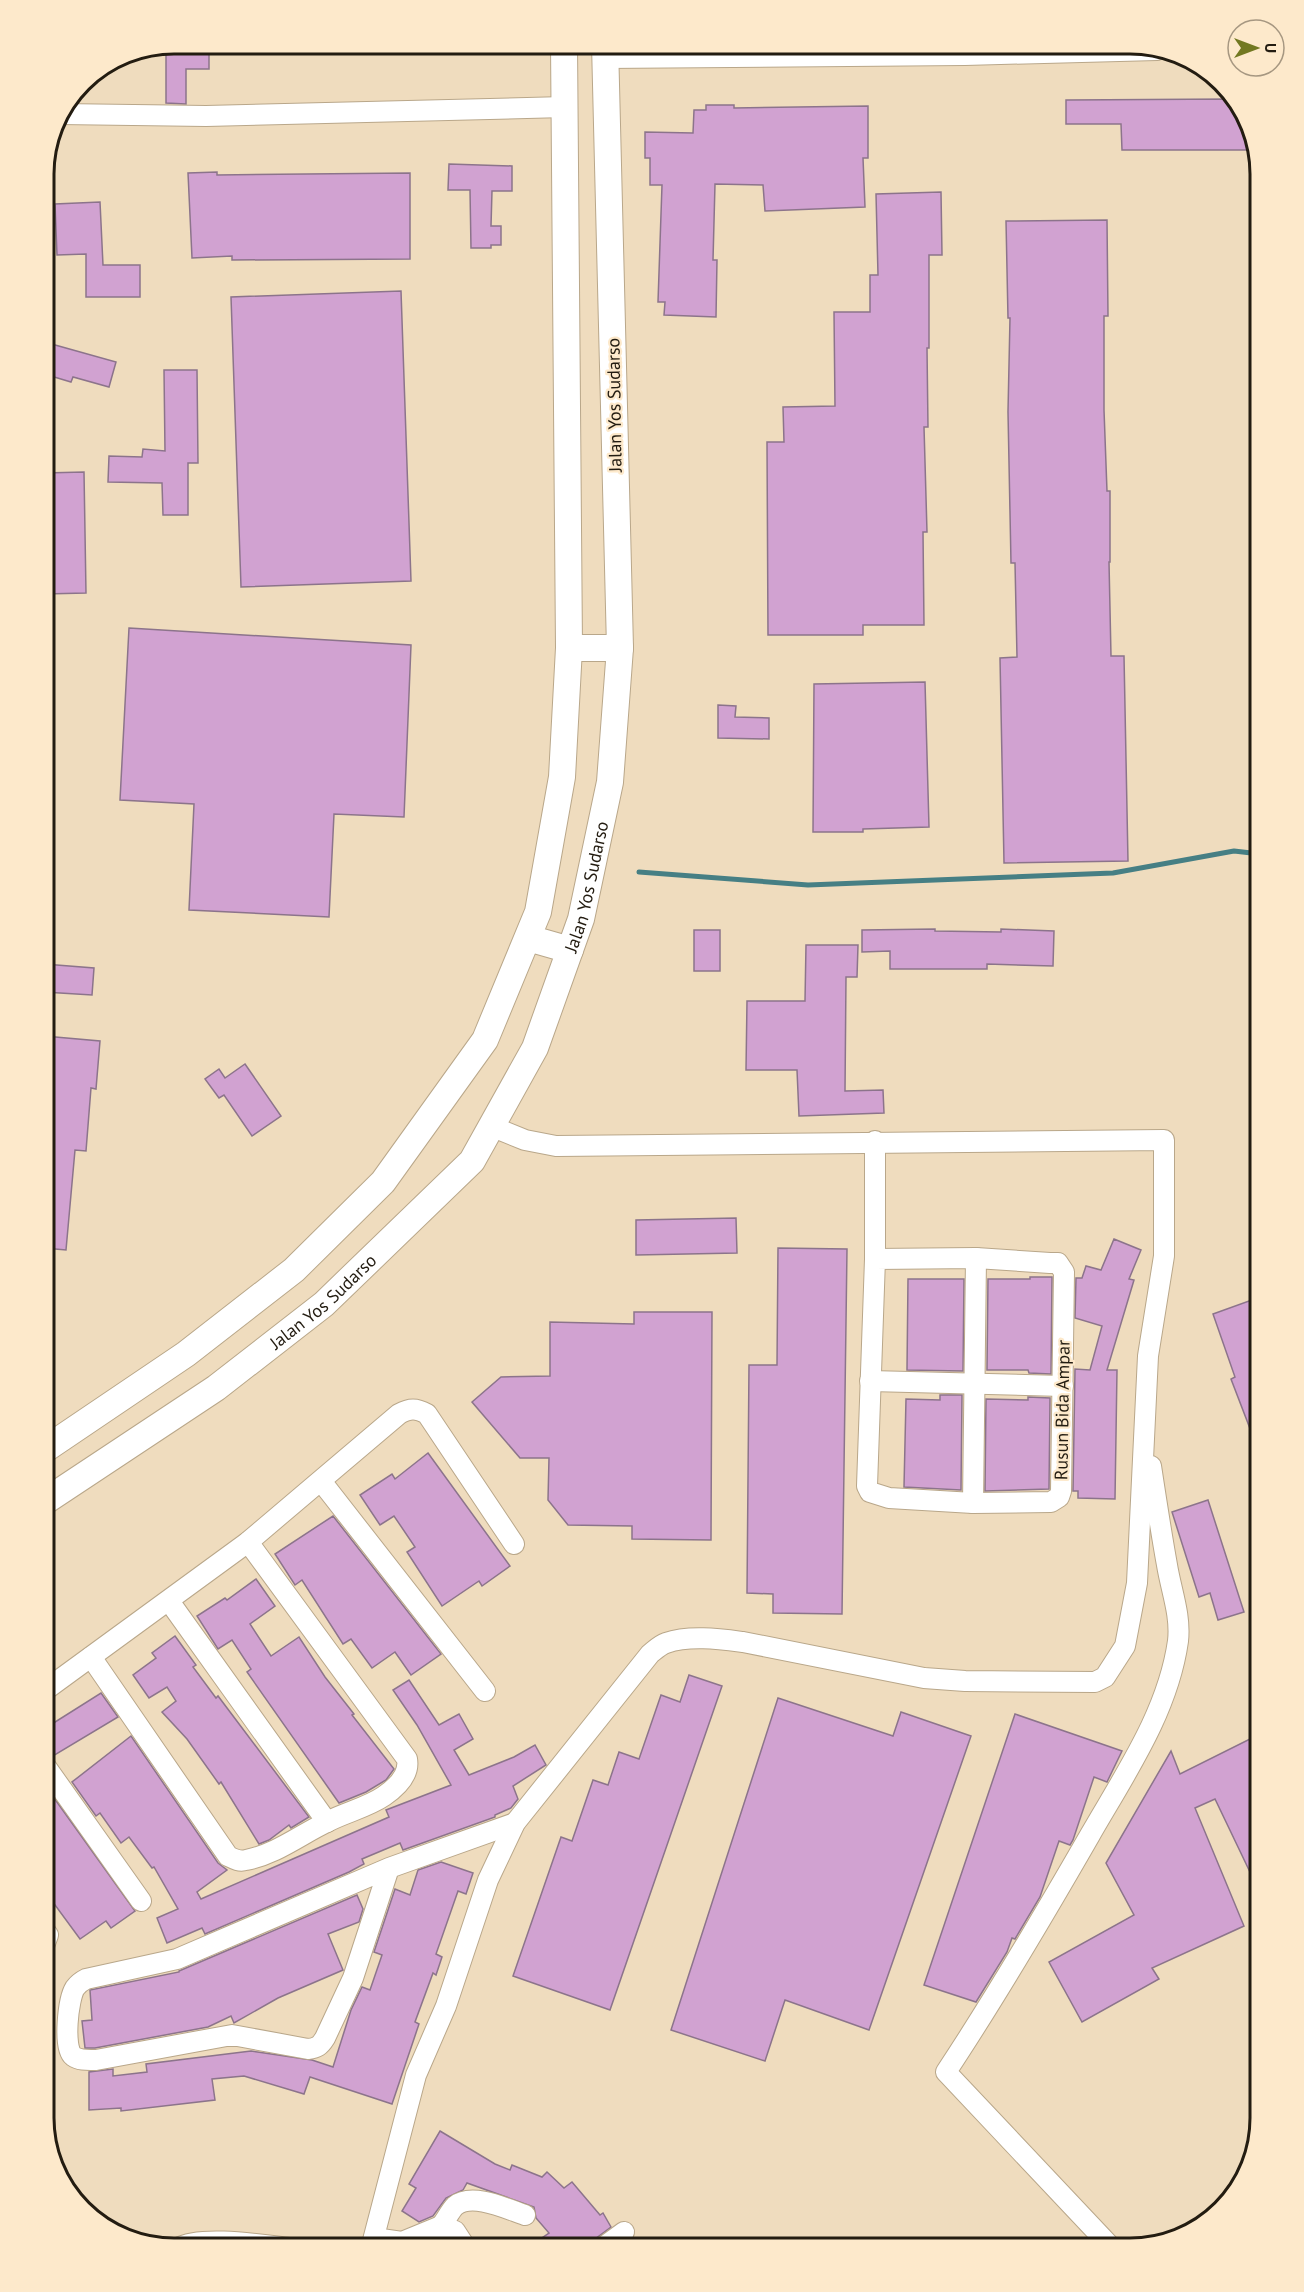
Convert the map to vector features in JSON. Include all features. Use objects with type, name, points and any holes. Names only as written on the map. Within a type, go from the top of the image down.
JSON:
[{"type":"main road","points":[[54,1443],[186,1354],[294,1270],[383,1182],[485,1040],[538,912],[562,777],[570,648],[564,54]]},
{"type":"main road","name":"Jalan Yos Sudarso","points":[[54,1495],[216,1388],[324,1304],[472,1161],[493,1127],[535,1047],[581,919],[610,782],[620,648],[605,54]]},
{"type":"main road","points":[[570,648],[620,648]]},
{"type":"main road","points":[[528,938],[570,950]]},
{"type":"street","points":[[70,114],[206,116],[565,107]]},
{"type":"street","points":[[373,2238],[416,2075],[446,2006],[488,1880],[515,1823],[650,1654],[665,1643],[687,1640],[743,1642],[924,1678],[965,1681],[1095,1682],[1105,1677],[1125,1646],[1137,1583],[1148,1356],[1164,1256],[1164,1140],[875,1141],[556,1146],[525,1140],[493,1127]]},
{"type":"street","name":"Rusun Bida Ampar","points":[[874,1259],[976,1258],[1058,1263],[1064,1272],[1061,1491],[1059,1497],[1051,1502],[973,1503],[889,1498],[870,1492],[867,1486],[875,1141]]},
{"type":"street","points":[[973,1503],[976,1258]]},
{"type":"street","points":[[870,1381],[1063,1386]]},
{"type":"street","points":[[54,1684],[248,1542],[399,1414],[410,1408],[427,1414],[514,1544]]},
{"type":"street","points":[[1103,2238],[946,2072],[994,2000],[1047,1910],[1145,1738],[1165,1694],[1178,1640],[1178,1614],[1167,1566],[1144,1423]]},
{"type":"street","points":[[321,1481],[484,1691]]},
{"type":"street","points":[[91,1657],[228,1856],[240,1861],[270,1852],[327,1822],[382,1797],[406,1775],[407,1759],[248,1542]]},
{"type":"street","points":[[169,1601],[327,1822]]},
{"type":"street","points":[[54,1778],[141,1901]]},
{"type":"street","points":[[389,1868],[353,1978],[325,2038],[316,2048],[308,2049],[232,2036],[96,2060],[75,2058],[70,2054],[69,2014],[72,1996],[76,1987],[86,1979],[177,1959],[389,1868],[515,1823]]},
{"type":"street","points":[[412,2238],[441,2226],[455,2206],[466,2201],[491,2203],[525,2215]]},
{"type":"street","points":[[441,2226],[455,2231],[460,2238]]},
{"type":"street","points":[[616,2238],[624,2232]]},
{"type":"building","points":[[166,54],[209,54],[209,69],[186,69],[186,104],[166,103]]},
{"type":"building","points":[[1223,99],[1238,121],[1248,150],[1122,150],[1121,124],[1066,124],[1066,100]]},
{"type":"building","points":[[706,105],[734,105],[734,108],[868,106],[868,158],[863,158],[865,207],[765,211],[763,185],[715,184],[713,260],[717,260],[716,317],[664,315],[665,302],[658,302],[662,185],[650,185],[650,158],[645,158],[645,132],[693,133],[694,110],[706,110]]},
{"type":"building","points":[[449,164],[512,166],[512,191],[492,191],[491,226],[501,226],[501,245],[491,245],[491,248],[471,248],[470,190],[448,190]]},
{"type":"building","points":[[217,172],[217,175],[410,173],[410,259],[232,260],[232,256],[192,258],[188,173]]},
{"type":"building","points":[[941,192],[942,255],[929,255],[928,427],[924,427],[927,532],[923,532],[924,625],[863,625],[863,635],[768,635],[767,442],[784,442],[783,407],[835,406],[834,312],[870,312],[870,275],[878,275],[876,194]]},
{"type":"building","points":[[100,202],[103,265],[140,265],[140,297],[86,297],[86,254],[57,255],[55,204]]},
{"type":"building","points":[[1107,220],[1108,316],[1104,316],[1104,410],[1107,491],[1110,491],[1111,656],[1124,656],[1128,861],[1004,863],[1000,658],[1017,657],[1015,563],[1011,563],[1008,412],[1010,318],[1008,318],[1006,221]]},
{"type":"building","points":[[401,291],[411,581],[241,587],[231,297]]},
{"type":"building","points":[[54,345],[116,362],[109,387],[73,377],[71,382],[54,377]]},
{"type":"building","points":[[164,370],[197,370],[198,463],[188,463],[188,515],[163,515],[162,483],[108,482],[109,456],[142,457],[143,449],[165,451]]},
{"type":"building","points":[[84,472],[86,593],[54,594],[54,473]]},
{"type":"building","points":[[129,628],[411,645],[404,817],[334,814],[329,917],[189,910],[194,804],[120,800]]},
{"type":"building","points":[[925,682],[929,827],[863,829],[863,832],[813,832],[814,684]]},
{"type":"building","points":[[718,705],[736,706],[735,717],[769,718],[769,739],[718,738]]},
{"type":"building","points":[[935,929],[935,931],[1001,932],[1001,929],[1054,931],[1053,966],[987,964],[987,969],[890,969],[890,951],[862,952],[862,930]]},
{"type":"building","points":[[694,930],[720,930],[720,971],[694,971]]},
{"type":"building","points":[[806,945],[858,945],[857,977],[846,977],[845,1091],[883,1090],[884,1113],[799,1116],[797,1070],[746,1070],[747,1001],[805,1001]]},
{"type":"building","points":[[54,965],[94,968],[92,995],[54,993]]},
{"type":"building","points":[[54,1037],[100,1041],[96,1089],[91,1088],[86,1151],[75,1150],[66,1250],[54,1249]]},
{"type":"building","points":[[245,1064],[281,1116],[252,1136],[224,1095],[219,1098],[205,1079],[219,1069],[225,1078]]},
{"type":"building","points":[[736,1218],[737,1253],[636,1255],[636,1220]]},
{"type":"building","points":[[1114,1239],[1141,1250],[1129,1279],[1134,1280],[1107,1370],[1117,1370],[1115,1499],[1078,1498],[1078,1491],[1073,1491],[1075,1369],[1090,1370],[1102,1326],[1075,1318],[1076,1278],[1082,1278],[1086,1266],[1101,1270]]},
{"type":"building","points":[[778,1248],[847,1249],[842,1614],[773,1613],[773,1594],[747,1593],[749,1365],[777,1365]]},
{"type":"building","points":[[1030,1277],[1052,1277],[1051,1374],[1029,1373],[1028,1370],[987,1370],[988,1279],[1030,1279]]},
{"type":"building","points":[[908,1279],[964,1279],[963,1371],[907,1370]]},
{"type":"building","points":[[1250,1301],[1250,1429],[1231,1379],[1235,1377],[1213,1314]]},
{"type":"building","points":[[634,1312],[712,1312],[711,1540],[632,1539],[632,1526],[568,1525],[548,1500],[549,1458],[520,1458],[472,1402],[501,1377],[550,1376],[550,1322],[634,1324]]},
{"type":"building","points":[[940,1395],[962,1395],[961,1490],[904,1487],[906,1399],[940,1400]]},
{"type":"building","points":[[1028,1397],[1050,1398],[1049,1489],[985,1491],[986,1399],[1028,1400]]},
{"type":"building","points":[[428,1453],[510,1566],[482,1586],[479,1581],[442,1606],[407,1552],[415,1547],[394,1516],[380,1525],[360,1495],[392,1474],[395,1479]]},
{"type":"building","points":[[1208,1500],[1244,1612],[1218,1620],[1210,1593],[1199,1597],[1172,1512]]},
{"type":"building","points":[[333,1516],[441,1654],[411,1675],[395,1652],[372,1668],[351,1639],[343,1644],[302,1580],[295,1585],[275,1554]]},
{"type":"building","points":[[256,1579],[275,1606],[250,1624],[271,1656],[299,1637],[325,1677],[354,1714],[352,1715],[394,1769],[386,1780],[366,1792],[339,1803],[247,1672],[251,1669],[232,1640],[218,1649],[197,1616],[225,1598],[227,1600]]},
{"type":"building","points":[[175,1636],[196,1665],[193,1667],[216,1698],[218,1696],[309,1817],[291,1828],[289,1825],[269,1840],[259,1844],[221,1782],[219,1784],[187,1739],[162,1712],[176,1701],[167,1687],[149,1698],[133,1675],[156,1658],[152,1653]]},
{"type":"building","points":[[689,1675],[722,1686],[610,2010],[513,1976],[561,1837],[572,1841],[593,1780],[608,1785],[619,1752],[639,1759],[661,1695],[680,1702]]},
{"type":"building","points":[[409,1680],[439,1725],[459,1714],[473,1739],[454,1750],[469,1775],[514,1757],[535,1745],[546,1765],[513,1786],[518,1799],[511,1808],[495,1817],[403,1850],[400,1843],[362,1859],[364,1864],[349,1872],[205,1934],[202,1928],[167,1943],[157,1918],[178,1909],[154,1867],[152,1868],[129,1837],[121,1843],[100,1813],[96,1816],[72,1782],[131,1736],[218,1863],[227,1870],[197,1892],[201,1899],[389,1817],[386,1810],[451,1785],[417,1725],[393,1690]]},
{"type":"building","points":[[101,1693],[118,1717],[54,1755],[54,1723]]},
{"type":"building","points":[[778,1698],[893,1736],[901,1712],[971,1736],[869,2030],[785,2000],[765,2061],[671,2030]]},
{"type":"building","points":[[1015,1714],[1122,1751],[1107,1782],[1094,1777],[1073,1840],[1070,1845],[1059,1841],[1040,1897],[1015,1939],[1012,1938],[1007,1952],[976,2002],[924,1985]]},
{"type":"building","points":[[1250,1739],[1250,1872],[1215,1799],[1195,1808],[1244,1926],[1152,1968],[1159,1979],[1082,2022],[1049,1962],[1134,1915],[1106,1863],[1171,1751],[1180,1774]]},
{"type":"building","points":[[54,1798],[135,1911],[111,1928],[106,1921],[80,1939],[54,1904]]},
{"type":"building","points":[[441,1862],[473,1873],[466,1894],[458,1891],[436,1954],[442,1957],[436,1975],[433,1973],[415,2022],[419,2024],[392,2104],[310,2077],[304,2094],[244,2076],[212,2079],[215,2100],[121,2111],[121,2108],[89,2110],[89,2072],[113,2069],[113,2076],[147,2072],[146,2064],[251,2051],[312,2060],[333,2067],[351,2010],[362,1987],[370,1990],[382,1955],[374,1952],[395,1889],[410,1895],[418,1870]]},
{"type":"building","points":[[357,1895],[363,1909],[359,1922],[328,1934],[343,1970],[278,1998],[234,2023],[231,2016],[208,2027],[85,2048],[82,2021],[92,2020],[90,1990],[179,1972]]},
{"type":"building","points":[[440,2131],[495,2164],[510,2170],[512,2165],[542,2177],[547,2172],[564,2188],[572,2182],[600,2215],[603,2213],[611,2227],[596,2238],[542,2238],[549,2233],[536,2218],[534,2207],[467,2183],[463,2190],[446,2198],[433,2216],[419,2222],[402,2211],[416,2188],[409,2184]]},
{"type":"waterway","points":[[639,872],[808,885],[1113,873],[1234,851],[1250,853]]}]
